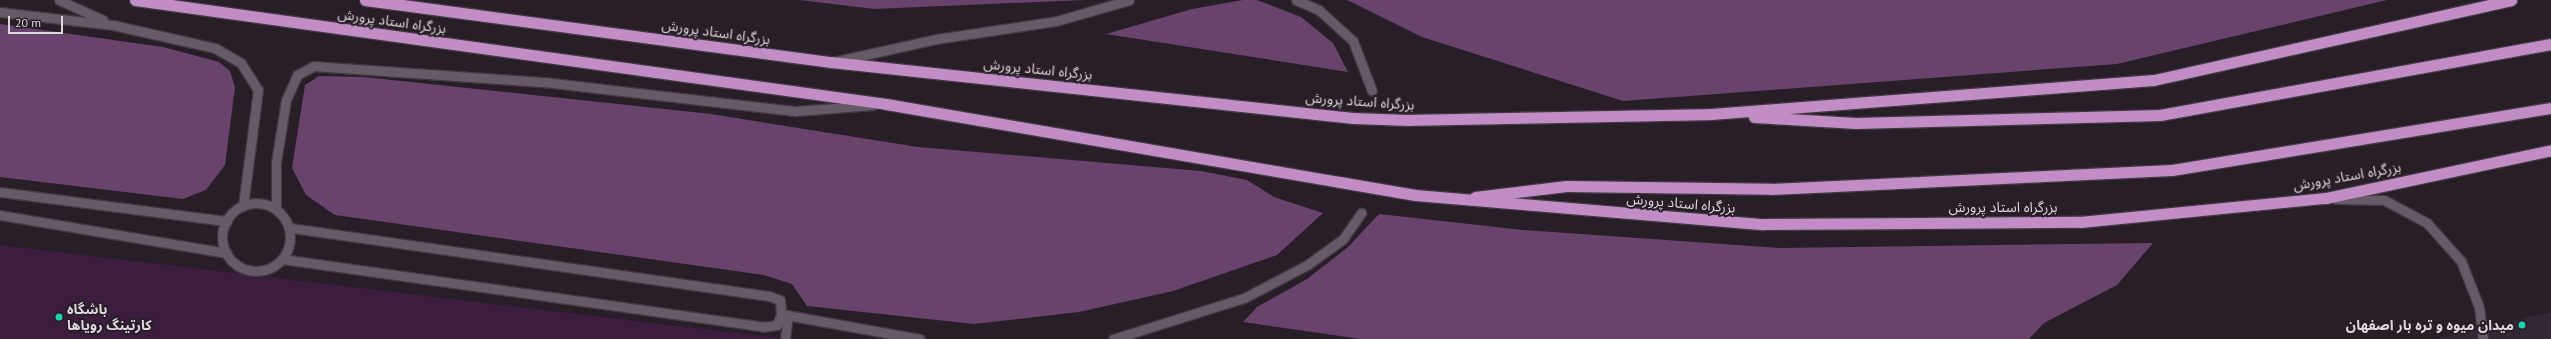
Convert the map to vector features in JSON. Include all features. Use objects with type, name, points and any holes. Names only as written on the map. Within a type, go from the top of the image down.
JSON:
[{"type":"highway","name":"بزرگراه استاد پرورش","points":[[136,0],[886,104],[1451,200],[1771,224],[2080,222],[2326,198],[2551,150]]},
{"type":"highway","name":"بزرگراه استاد پرورش","points":[[365,0],[831,62],[1353,118],[1409,120],[1711,114],[2154,80],[2511,0]]},
{"type":"highway","name":"بزرگراه استاد پرورش","points":[[1711,114],[1856,123],[2160,115],[2551,44]]},
{"type":"highway","name":"بزرگراه استاد پرورش","points":[[1451,200],[1566,186],[1771,189],[2172,170],[2551,108]]},
{"type":"lane","points":[[59,0],[113,25]]},
{"type":"lane","points":[[831,62],[936,39],[1056,21],[1129,0]]},
{"type":"lane","points":[[1296,0],[1319,10],[1353,41],[1372,91]]},
{"type":"lane","points":[[0,12],[113,25],[215,48],[241,63],[258,90],[243,206]]},
{"type":"lane","points":[[276,209],[276,162],[286,100],[297,75],[314,66],[567,85],[796,111],[886,104]]},
{"type":"lane","points":[[0,192],[227,221]]},
{"type":"lane","points":[[2326,198],[2384,200],[2427,223],[2461,261],[2480,307],[2483,339]]},
{"type":"lane","points":[[282,260],[290,239],[289,228],[276,209],[266,204],[243,206],[227,221],[223,231],[226,252],[237,264],[252,271],[263,270],[282,260],[763,327],[777,325],[785,315]]},
{"type":"lane","points":[[1113,339],[1251,294],[1307,266],[1343,239],[1361,213]]},
{"type":"lane","points":[[0,215],[226,252]]},
{"type":"lane","points":[[289,228],[769,296],[780,300],[785,315],[785,339]]},
{"type":"lane","points":[[785,315],[920,339]]},
{"type":"shaded area","points":[[800,0],[1084,0],[874,9]]},
{"type":"shaded area","points":[[1243,0],[1257,0],[1301,17],[1333,43],[1348,72],[1106,34],[1192,9]]},
{"type":"shaded area","points":[[1347,0],[2387,0],[2117,64],[1623,101],[1422,37]]},
{"type":"shaded area","points":[[0,24],[163,47],[219,62],[230,71],[235,87],[225,165],[206,190],[183,199],[0,177]]},
{"type":"shaded area","points":[[319,76],[364,77],[711,114],[918,147],[1201,171],[1247,180],[1274,197],[1323,213],[1277,255],[1173,291],[1079,312],[974,324],[807,306],[792,284],[764,275],[335,215],[306,195],[292,168],[305,85]]},
{"type":"shaded area","points":[[1379,214],[1523,230],[1780,248],[2153,243],[2117,285],[2044,323],[2029,339],[1361,339],[1243,322],[1257,307],[1307,279],[1348,247]]},
{"type":"shaded area","points":[[0,245],[778,338],[778,339],[0,339]]},
{"type":"shaded area","name":"میدان میوه و تره بار اصفهان","points":[[2551,312],[2551,339],[2434,339]]},
{"type":"place","name":"باشگاه کارتینگ رویاها","points":[[59,317]]},
{"type":"place","name":"میدان میوه و تره بار اصفهان","points":[[2522,325]]}]
